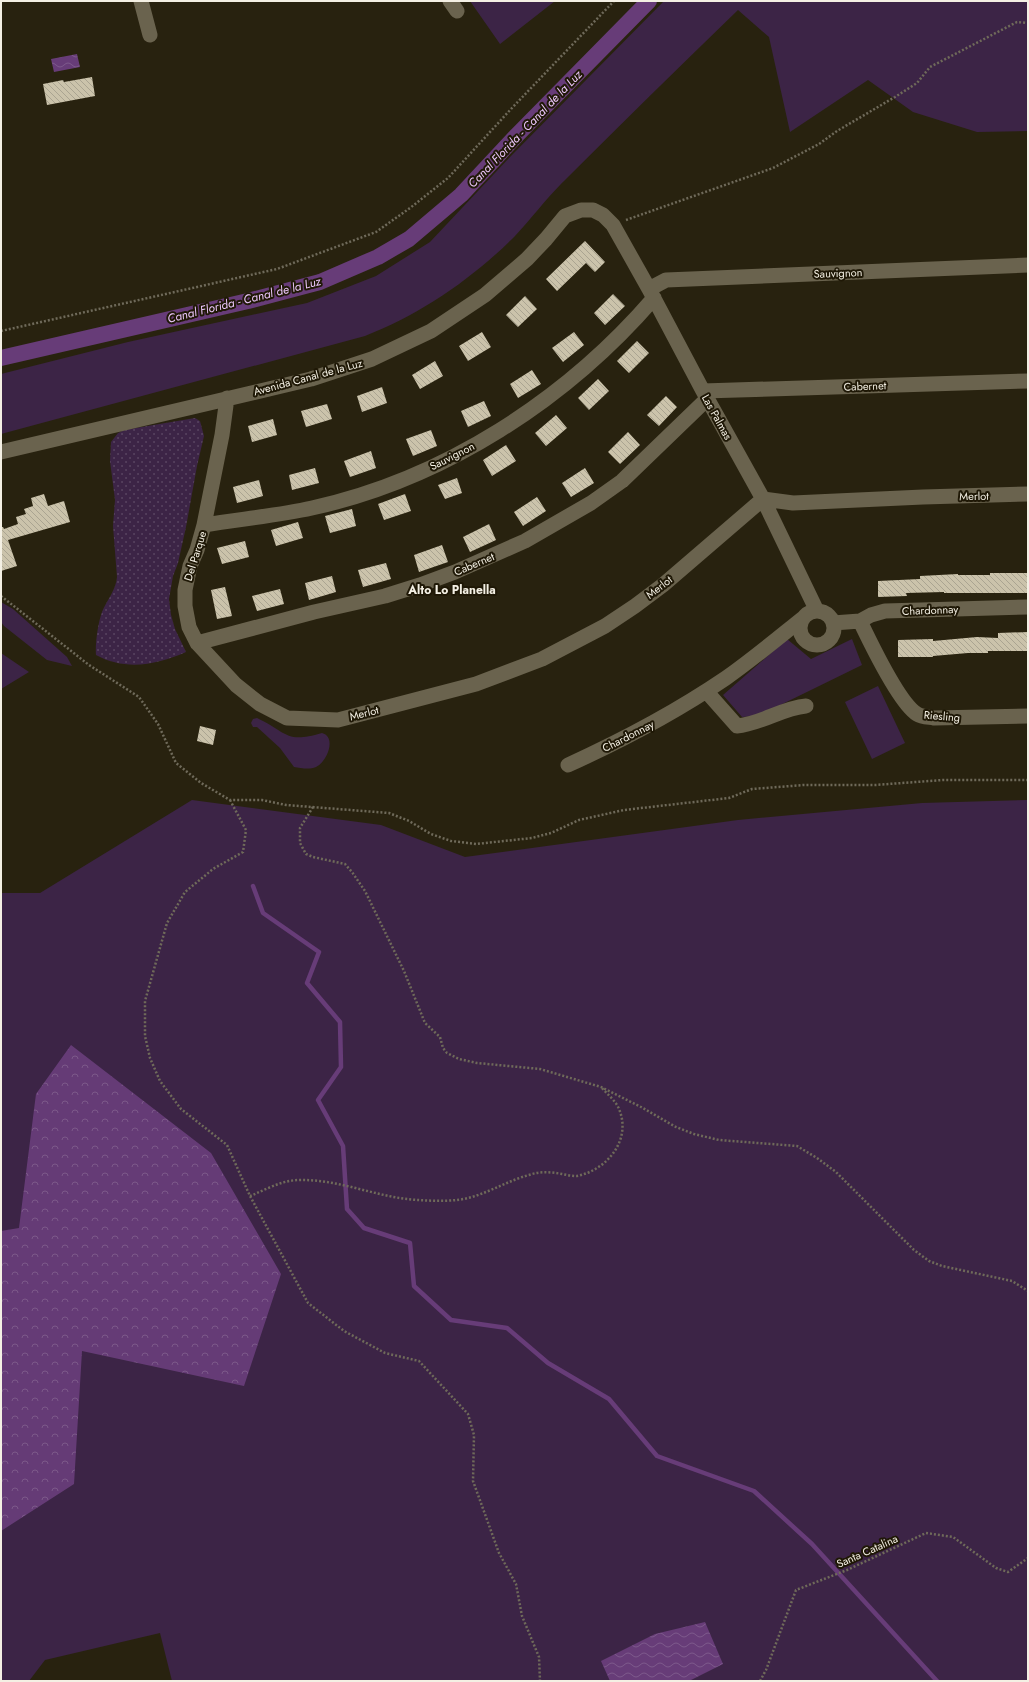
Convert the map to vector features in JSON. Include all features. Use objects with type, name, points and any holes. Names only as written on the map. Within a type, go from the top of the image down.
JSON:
[{"type":"street","points":[[141,1],[150,35]]},
{"type":"street","name":"Avenida Canal de la Luz","points":[[1,452],[342,370],[378,356],[431,331],[458,314],[506,278],[546,239],[565,216],[581,210],[593,210],[603,215],[613,225]]},
{"type":"street","name":"Las Palmas","points":[[613,225],[652,293],[705,395],[763,499],[817,611],[828,614],[833,623]]},
{"type":"street","name":"Sauvignon","points":[[204,525],[311,508],[348,498],[421,472],[489,437],[546,399],[592,360],[652,293],[666,280],[1028,265]]},
{"type":"street","name":"Cabernet","points":[[197,643],[314,612],[385,596],[455,572],[525,541],[584,507],[622,481],[705,395],[1028,381]]},
{"type":"street","name":"Del Parque","points":[[227,398],[222,435],[204,525],[197,550],[190,566],[185,590],[189,627],[197,643],[236,685],[260,704],[287,718]]},
{"type":"street","name":"Merlot","points":[[287,718],[338,720],[476,684],[542,659],[599,630],[635,606],[663,585],[763,499],[793,503],[1028,494]]},
{"type":"street","name":"Chardonnay","points":[[833,623],[860,621],[871,615],[885,611],[1028,607]]},
{"type":"street","points":[[817,611],[812,612],[803,618],[800,628],[806,642],[822,645],[831,639],[834,629],[833,623]]},
{"type":"street","name":"Chardonnay","points":[[568,765],[638,732],[706,691],[747,662],[803,618]]},
{"type":"street","name":"Riesling","points":[[860,621],[899,692],[912,710],[917,714],[924,717],[934,718],[1028,716]]},
{"type":"street","points":[[706,691],[737,726],[750,725],[797,707],[806,706]]},
{"type":"path","points":[[1,331],[277,268],[376,232],[410,208],[448,178],[511,109],[614,1]]},
{"type":"path","points":[[613,225],[773,168],[819,144],[837,131],[896,97],[917,83],[930,67],[1017,22],[1028,23]]},
{"type":"path","points":[[1,596],[89,665],[139,697],[158,724],[176,763],[201,783],[230,800],[262,800],[286,805],[389,813],[409,821],[431,834],[476,844],[532,838],[551,833],[579,820],[624,810],[729,798],[752,789],[804,785],[875,785],[943,780],[1028,780]]},
{"type":"path","points":[[230,800],[246,830],[243,852],[213,869],[185,892],[167,923],[145,1001],[145,1036],[150,1058],[160,1081],[180,1109],[227,1145],[250,1196],[308,1303],[344,1331],[385,1353],[419,1361],[468,1414],[474,1435],[473,1481],[499,1553],[516,1584],[522,1616],[539,1657],[540,1681]]},
{"type":"path","points":[[313,807],[300,828],[300,843],[306,854],[313,858],[345,864],[365,890],[404,971],[426,1023],[440,1037],[443,1048],[447,1053],[458,1059],[477,1063],[540,1069],[601,1087],[676,1127],[694,1134],[720,1140],[797,1146],[836,1172],[914,1250],[929,1261],[942,1266],[1012,1281],[1028,1291]]},
{"type":"path","points":[[250,1196],[282,1183],[297,1180],[325,1181],[403,1199],[456,1200],[472,1197],[530,1174],[545,1172],[575,1176],[590,1172],[604,1164],[614,1153],[622,1139],[622,1123],[619,1108],[601,1087]]},
{"type":"path","name":"Santa Catalina","points":[[760,1681],[766,1670],[796,1590],[847,1570],[926,1533],[953,1537],[996,1568],[1008,1572],[1028,1558]]},
{"type":"shaded area","points":[[470,1],[555,1],[500,44]]},
{"type":"shaded area","points":[[664,1],[1028,1],[1028,131],[977,132],[913,112],[868,80],[790,132],[769,37],[738,10],[549,196],[515,236],[499,252],[463,281],[426,306],[365,336],[1,434],[1,374],[128,342],[307,303],[376,276],[430,242],[511,156]]},
{"type":"shaded area","points":[[195,418],[200,421],[204,436],[186,527],[178,563],[173,576],[169,599],[175,629],[186,652],[175,657],[152,663],[130,665],[107,660],[96,655],[96,650],[97,634],[102,612],[113,591],[117,577],[113,526],[115,500],[110,461],[111,442],[118,433],[124,430]]},
{"type":"shaded area","points":[[1,602],[13,609],[67,657],[72,666],[47,660],[4,626],[1,622]]},
{"type":"shaded area","points":[[787,639],[811,659],[852,639],[862,665],[758,716],[742,717],[723,695]]},
{"type":"shaded area","points":[[1,653],[29,672],[1,689]]},
{"type":"shaded area","points":[[878,686],[905,743],[872,759],[845,702]]},
{"type":"shaded area","points":[[257,718],[293,737],[310,736],[322,733],[326,735],[330,744],[327,755],[316,767],[308,769],[294,767],[280,748],[257,727],[253,727],[251,723],[253,719]]},
{"type":"shaded area","points":[[192,800],[381,825],[465,857],[738,820],[922,803],[1028,800],[1028,1681],[172,1681],[160,1633],[45,1660],[29,1681],[1,1681],[1,893],[40,893]]},
{"type":"green space","points":[[71,1045],[211,1153],[281,1274],[244,1386],[82,1351],[74,1484],[1,1531],[1,1231],[19,1228],[36,1094]]},
{"type":"water","points":[[77,54],[80,67],[54,72],[51,59]]},
{"type":"water","points":[[705,1622],[723,1664],[689,1681],[610,1681],[601,1661],[655,1634]]},
{"type":"building","points":[[92,77],[95,96],[47,105],[43,84]]},
{"type":"building","points":[[585,241],[605,262],[595,272],[586,263],[557,291],[546,279]]},
{"type":"building","points":[[613,294],[625,306],[605,325],[594,313]]},
{"type":"building","points":[[525,296],[537,309],[518,327],[506,315]]},
{"type":"building","points":[[482,332],[491,347],[468,361],[459,346]]},
{"type":"building","points":[[574,332],[584,345],[563,362],[552,348]]},
{"type":"building","points":[[637,341],[649,353],[629,373],[617,361]]},
{"type":"building","points":[[435,361],[443,376],[420,389],[412,375]]},
{"type":"building","points":[[532,370],[541,384],[518,398],[510,384]]},
{"type":"building","points":[[598,379],[609,391],[589,410],[578,398]]},
{"type":"building","points":[[382,387],[387,403],[362,412],[357,396]]},
{"type":"building","points":[[666,396],[677,407],[659,426],[647,415]]},
{"type":"building","points":[[484,401],[491,416],[468,427],[461,411]]},
{"type":"building","points":[[327,404],[332,419],[306,427],[301,411]]},
{"type":"building","points":[[556,415],[567,428],[546,446],[535,433]]},
{"type":"building","points":[[273,419],[277,435],[252,442],[248,426]]},
{"type":"building","points":[[431,430],[437,446],[413,456],[406,439]]},
{"type":"building","points":[[628,432],[640,445],[620,464],[608,452]]},
{"type":"building","points":[[506,445],[516,461],[492,476],[483,460]]},
{"type":"building","points":[[371,451],[376,468],[350,477],[344,461]]},
{"type":"building","points":[[315,468],[319,483],[292,490],[289,475]]},
{"type":"building","points":[[585,468],[594,483],[571,497],[562,483]]},
{"type":"building","points":[[457,478],[462,493],[445,499],[438,485]]},
{"type":"building","points":[[259,480],[263,496],[237,503],[233,487]]},
{"type":"building","points":[[44,494],[48,506],[64,501],[70,522],[8,540],[17,566],[1,571],[1,527],[4,529],[18,524],[16,517],[26,514],[24,509],[33,506],[31,498]]},
{"type":"building","points":[[405,494],[411,511],[384,520],[378,504]]},
{"type":"building","points":[[537,497],[546,511],[523,526],[514,512]]},
{"type":"building","points":[[352,509],[356,526],[330,533],[325,516]]},
{"type":"building","points":[[298,522],[303,538],[276,546],[271,530]]},
{"type":"building","points":[[489,524],[496,540],[470,552],[463,537]]},
{"type":"building","points":[[245,541],[249,557],[222,564],[217,548]]},
{"type":"building","points":[[442,545],[448,562],[419,572],[414,555]]},
{"type":"building","points":[[386,563],[391,579],[363,587],[358,570]]},
{"type":"building","points":[[990,573],[1028,573],[1028,593],[906,593],[907,596],[878,597],[878,581],[920,579],[920,576],[958,574],[990,575]]},
{"type":"building","points":[[332,576],[336,592],[309,600],[305,583]]},
{"type":"building","points":[[225,587],[232,616],[217,619],[211,590]]},
{"type":"building","points":[[280,589],[284,604],[257,611],[252,596]]},
{"type":"building","points":[[1028,632],[1028,651],[988,651],[988,653],[968,653],[933,657],[898,657],[898,640],[933,639],[933,641],[977,637],[998,638],[998,633]]},
{"type":"building","points":[[200,726],[216,730],[213,745],[197,741]]},
{"type":"waterway","name":"Canal Florida - Canal de la Luz","points":[[1,358],[248,301],[320,282],[378,257],[409,239],[461,195],[517,135],[649,1]]},
{"type":"waterway","points":[[253,886],[263,913],[319,952],[307,983],[340,1022],[341,1067],[318,1100],[343,1146],[347,1209],[364,1228],[410,1243],[414,1286],[451,1320],[507,1328],[548,1363],[609,1399],[657,1456],[754,1491],[812,1544],[937,1681]]},
{"type":"district","name":"Alto Lo Planella","points":[[452,590]]}]
